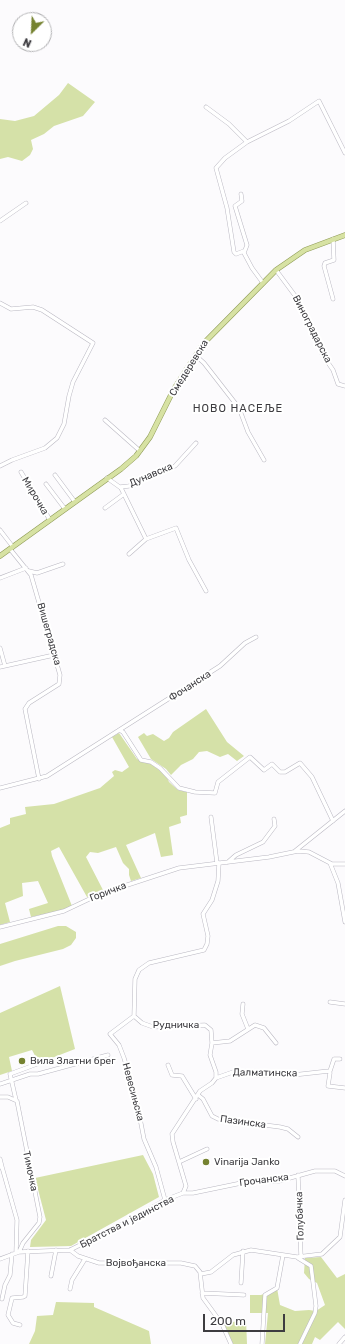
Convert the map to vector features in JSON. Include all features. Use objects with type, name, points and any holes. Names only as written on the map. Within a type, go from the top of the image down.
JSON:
[{"type":"main road","name":"Смедеревска","points":[[0,556],[127,464],[140,450],[195,355],[212,333],[276,270],[301,252],[345,235]]},
{"type":"street","points":[[244,251],[236,254],[234,252],[227,208],[216,168],[225,158],[247,142],[289,121],[319,101],[345,153]]},
{"type":"street","points":[[206,108],[229,124],[247,142]]},
{"type":"street","points":[[241,194],[242,201],[235,206],[246,244],[244,251],[252,268],[263,283]]},
{"type":"street","points":[[0,221],[26,203]]},
{"type":"street","points":[[333,239],[334,260],[325,263],[324,266],[333,299]]},
{"type":"street","name":"Виноградарска","points":[[276,270],[296,297],[304,318],[319,341],[322,354],[333,370],[338,384],[345,386]]},
{"type":"street","points":[[0,303],[11,309],[27,307],[38,308],[56,318],[93,343],[73,382],[62,429],[52,444],[0,466]]},
{"type":"street","points":[[195,355],[235,402],[242,414],[248,432],[264,460]]},
{"type":"street","points":[[105,420],[140,450]]},
{"type":"street","name":"Дунавска","points":[[120,487],[129,486],[175,466],[196,444]]},
{"type":"street","name":"Мирочка","points":[[21,472],[50,520]]},
{"type":"street","points":[[55,475],[75,502]]},
{"type":"street","name":"Дунавска","points":[[107,478],[120,487],[146,539]]},
{"type":"street","points":[[46,484],[64,509]]},
{"type":"street","name":"Дунавска","points":[[105,508],[124,494]]},
{"type":"street","points":[[128,554],[146,539],[176,528],[189,560],[206,591]]},
{"type":"street","name":"Вишеградска","points":[[0,530],[11,548],[28,570],[60,671],[60,682],[29,703],[25,709],[39,779]]},
{"type":"street","points":[[0,578],[28,570],[37,573],[63,564]]},
{"type":"street","name":"Фочанска","points":[[0,788],[39,779],[54,772],[220,666],[245,643],[256,638]]},
{"type":"street","points":[[0,648],[5,666]]},
{"type":"street","points":[[0,667],[54,655]]},
{"type":"street","points":[[119,730],[123,732],[141,760],[151,762],[160,768],[179,788],[195,792],[216,793],[218,782],[250,757],[264,770],[272,764],[280,772],[285,772],[300,763],[312,777],[333,821]]},
{"type":"street","points":[[295,851],[345,811]]},
{"type":"street","points":[[134,1016],[135,979],[139,970],[149,963],[204,950],[208,936],[203,915],[212,900],[218,881],[218,863],[211,817]]},
{"type":"street","name":"Горичка","points":[[228,862],[236,855],[263,842],[275,826],[274,819]]},
{"type":"street","name":"Горичка","points":[[0,927],[64,911],[100,894],[179,868],[269,857],[295,851],[309,852],[330,864],[345,864]]},
{"type":"street","points":[[330,864],[338,883],[345,922]]},
{"type":"street","points":[[330,1002],[345,1004]]},
{"type":"street","points":[[243,1004],[242,1014],[248,1029]]},
{"type":"street","name":"Рудничка","points":[[134,1016],[142,1023],[153,1027],[206,1025],[210,1029],[212,1043],[210,1055],[216,1072],[216,1078]]},
{"type":"street","name":"Невесињска","points":[[134,1016],[110,1034],[119,1045],[124,1058],[136,1098],[144,1139],[156,1167],[165,1200]]},
{"type":"street","points":[[212,1043],[230,1041],[255,1025],[264,1028],[276,1043]]},
{"type":"street","points":[[0,1084],[11,1079],[108,1055]]},
{"type":"street","points":[[340,1059],[334,1060],[330,1071],[328,1086],[345,1088]]},
{"type":"street","points":[[11,1079],[10,1074],[12,1072],[37,1064]]},
{"type":"street","points":[[168,1065],[172,1075],[182,1076],[197,1097]]},
{"type":"street","name":"Далматинска","points":[[216,1078],[233,1072],[257,1075],[293,1075],[330,1071]]},
{"type":"street","points":[[183,1193],[186,1186],[172,1134],[200,1091],[212,1083],[216,1078]]},
{"type":"street","name":"Тимочка","points":[[11,1079],[17,1101],[40,1217],[39,1223],[16,1253]]},
{"type":"street","points":[[0,1097],[8,1097],[17,1101]]},
{"type":"street","name":"Пазинска","points":[[197,1097],[203,1099],[212,1116],[218,1119],[280,1127],[288,1129],[290,1133],[298,1136]]},
{"type":"street","points":[[179,1162],[207,1149]]},
{"type":"street","points":[[0,1159],[17,1220],[16,1253],[10,1275],[5,1285],[2,1299]]},
{"type":"street","name":"Грочанска","points":[[183,1193],[193,1193],[251,1181],[279,1181],[298,1175],[329,1170],[345,1176]]},
{"type":"street","name":"Голубачка","points":[[298,1175],[301,1257]]},
{"type":"street","name":"Братства и јединства","points":[[0,1259],[16,1253],[28,1251],[70,1250],[136,1217],[165,1200],[183,1193]]},
{"type":"street","points":[[230,1344],[222,1324],[203,1298],[201,1274],[211,1272],[233,1255],[243,1251],[259,1250],[295,1257],[322,1254],[340,1237],[345,1200]]},
{"type":"street","points":[[51,1276],[56,1250]]},
{"type":"street","name":"Војвођанска","points":[[70,1250],[85,1259],[99,1263],[187,1264],[195,1266],[201,1274]]},
{"type":"street","points":[[20,1325],[13,1323],[8,1315],[12,1298],[24,1296],[28,1251]]},
{"type":"street","points":[[241,1283],[243,1251]]},
{"type":"street","points":[[262,1344],[265,1295],[277,1288],[283,1255]]},
{"type":"street","points":[[295,1257],[311,1266],[316,1306],[315,1313],[300,1344]]},
{"type":"street","points":[[70,1289],[72,1280],[85,1259]]},
{"type":"street","points":[[202,1293],[244,1295]]},
{"type":"street","points":[[339,1344],[345,1337]]},
{"type":"green space","points":[[68,83],[95,102],[83,116],[54,126],[44,134],[31,140],[33,149],[30,155],[22,161],[8,157],[0,159],[0,119],[15,121],[34,116],[59,95]]},
{"type":"green space","points":[[206,709],[227,742],[244,756],[237,761],[228,754],[220,757],[207,751],[199,752],[193,759],[181,765],[171,775],[166,769],[151,759],[138,737],[144,733],[147,736],[153,734],[164,741],[169,738],[173,732]]},
{"type":"green space","points":[[119,733],[137,759],[150,763],[166,775],[169,782],[178,790],[187,792],[187,815],[180,817],[181,823],[169,827],[173,855],[161,857],[155,833],[126,845],[141,878],[131,881],[129,869],[123,863],[116,847],[98,853],[90,852],[86,857],[103,890],[87,897],[59,847],[51,851],[52,856],[72,906],[59,911],[31,917],[29,909],[48,903],[38,881],[22,883],[23,896],[5,903],[10,922],[0,925],[0,828],[10,824],[10,818],[26,814],[25,807],[54,804],[100,788],[114,776],[112,772],[115,770],[122,772],[129,767],[112,737]]},
{"type":"green space","points":[[58,926],[66,926],[76,932],[76,938],[71,945],[63,949],[0,966],[0,944]]},
{"type":"green space","points":[[60,986],[75,1049],[39,1063],[32,1050],[9,1057],[12,1071],[0,1075],[0,1013]]},
{"type":"green space","points":[[143,1155],[153,1174],[159,1197],[71,1246],[30,1247],[31,1240],[46,1220],[35,1178]]},
{"type":"green space","points":[[321,1257],[337,1278],[345,1274],[345,1329],[338,1322],[320,1340],[315,1337],[312,1344],[265,1344],[268,1313],[250,1313],[250,1295],[261,1295],[277,1288],[280,1305],[295,1311],[316,1311],[325,1305],[317,1283],[309,1279],[304,1273],[305,1258]]},
{"type":"green space","points":[[56,1302],[94,1303],[94,1307],[149,1331],[151,1344],[29,1344],[35,1331],[37,1316],[53,1315]]},
{"type":"green space","points":[[246,1319],[247,1344],[233,1344],[224,1324]]},
{"type":"place","name":"Вила Златни брег","points":[[22,1061]]},
{"type":"place","name":"Vinarija Janko","points":[[206,1162]]},
{"type":"district","name":"НОВО НАСЕЉЕ","points":[[238,409]]}]
